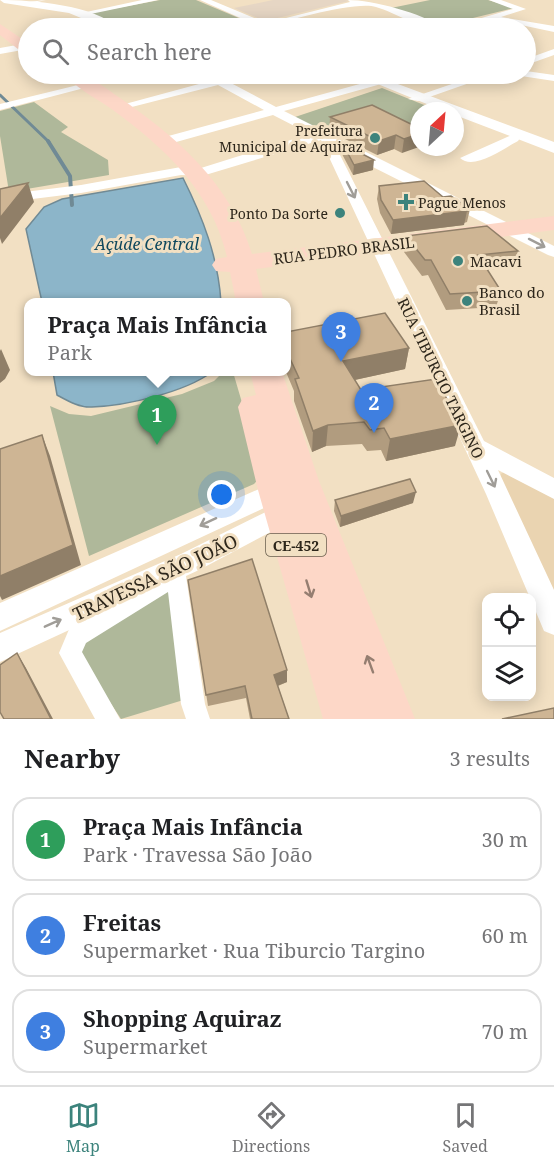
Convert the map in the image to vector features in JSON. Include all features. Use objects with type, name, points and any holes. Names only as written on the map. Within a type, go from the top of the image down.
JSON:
[{"type":"main road","points":[[0,23],[18,39]]},
{"type":"main road","points":[[0,28],[18,41]]},
{"type":"main road","points":[[82,84],[191,172]]},
{"type":"main road","points":[[83,84],[120,107],[165,141],[191,172],[248,298]]},
{"type":"main road","name":"RUA PEDRO BRASIL","points":[[233,264],[554,223]]},
{"type":"main road","points":[[231,298],[233,264]]},
{"type":"main road","name":"CE-452","points":[[247,376],[292,496],[348,719]]},
{"type":"main road","points":[[267,376],[292,496],[390,719]]},
{"type":"street","points":[[4,0],[81,14],[90,18]]},
{"type":"street","points":[[24,3],[42,0]]},
{"type":"street","points":[[81,14],[154,0]]},
{"type":"street","points":[[204,0],[247,18]]},
{"type":"street","points":[[485,18],[522,9],[493,0]]},
{"type":"street","points":[[294,18],[355,1],[378,4],[398,2]]},
{"type":"street","points":[[378,4],[413,18]]},
{"type":"street","points":[[536,26],[554,29]]},
{"type":"street","points":[[0,51],[18,48]]},
{"type":"street","points":[[536,58],[554,52]]},
{"type":"street","points":[[536,76],[554,78]]},
{"type":"street","points":[[0,107],[74,84]]},
{"type":"street","points":[[120,107],[214,84]]},
{"type":"street","points":[[226,84],[323,136],[554,252]]},
{"type":"street","points":[[289,118],[381,84]]},
{"type":"street","points":[[165,141],[381,84],[554,148]]},
{"type":"street","points":[[417,98],[460,84]]},
{"type":"street","points":[[417,98],[426,102]]},
{"type":"street","points":[[464,119],[554,154]]},
{"type":"street","points":[[0,203],[191,172],[323,136]]},
{"type":"street","name":"RUA TIBURCIO TARGINO","points":[[323,136],[379,244],[554,621]]},
{"type":"street","points":[[466,158],[477,157],[514,138]]},
{"type":"street","points":[[0,198],[28,197]]},
{"type":"street","points":[[475,447],[554,489]]},
{"type":"street","name":"TRAVESSA SÃO JOÃO","points":[[0,616],[292,496]]},
{"type":"street","name":"TRAVESSA SÃO JOÃO","points":[[0,648],[190,562],[292,496]]},
{"type":"street","points":[[108,719],[70,653],[72,647],[78,635],[176,576],[193,704],[198,719]]},
{"type":"shaded area","points":[[273,0],[349,1],[278,18],[258,18],[234,8]]},
{"type":"shaded area","points":[[506,470],[554,493],[554,600],[499,483],[501,474]]},
{"type":"green space","points":[[160,0],[196,0],[239,18],[94,18],[85,14]]},
{"type":"green space","points":[[430,0],[488,0],[514,8],[473,18],[418,18],[391,8]]},
{"type":"green space","points":[[382,88],[417,102],[410,102],[410,137],[370,117],[323,132],[295,117]]},
{"type":"green space","points":[[34,102],[68,127],[61,132],[108,160],[109,175],[9,192],[0,136],[0,111]]},
{"type":"green space","points":[[219,376],[234,376],[263,474],[254,484],[89,556],[50,406],[69,414],[91,416],[182,394],[214,381]]},
{"type":"green space","points":[[173,581],[190,698],[121,719],[76,651],[81,639]]},
{"type":"water","name":"Açúde Central","points":[[183,178],[208,238],[217,269],[221,298],[41,298],[26,229],[44,207],[62,199]]},
{"type":"water","points":[[54,376],[205,376],[187,386],[155,397],[106,406],[88,407],[74,404],[57,395]]},
{"type":"building","points":[[372,105],[410,124],[410,137],[404,139],[396,135],[379,141],[330,117]]},
{"type":"building","points":[[343,144],[374,160],[354,165]]},
{"type":"building","points":[[424,181],[443,197],[451,196],[470,209],[393,220],[381,200],[379,186]]},
{"type":"building","points":[[28,183],[0,218],[0,189]]},
{"type":"building","points":[[487,226],[518,251],[478,255],[501,291],[450,294],[431,260],[425,260],[406,236]]},
{"type":"building","points":[[385,313],[409,348],[343,361],[361,390],[436,379],[461,425],[390,439],[384,428],[370,430],[364,422],[328,425],[313,431],[295,379],[299,378],[291,361],[291,331]]},
{"type":"building","points":[[42,435],[73,545],[0,576],[0,449]]},
{"type":"building","points":[[410,479],[416,492],[341,516],[335,500]]},
{"type":"building","points":[[252,559],[287,670],[274,675],[289,719],[252,719],[245,686],[206,695],[188,580]]},
{"type":"building","points":[[17,653],[51,719],[4,719],[0,712],[0,665]]},
{"type":"building","points":[[554,708],[554,719],[502,719]]},
{"type":"waterway","points":[[0,95],[48,141]]},
{"type":"waterway","points":[[48,141],[70,176],[72,205]]},
{"type":"place","name":"Prefeitura Municipal de Aquiraz","points":[[375,138]]},
{"type":"place","name":"Pague Menos","points":[[406,202]]},
{"type":"place","name":"Ponto Da Sorte","points":[[340,213]]},
{"type":"place","name":"Macavi","points":[[458,261]]},
{"type":"place","name":"Banco do Brasil","points":[[467,301]]},
{"type":"place","name":"Shopping Aquiraz","points":[[341,362]]},
{"type":"place","name":"Freitas","points":[[374,433]]},
{"type":"place","name":"Praça Mais Infância","points":[[157,445]]}]
